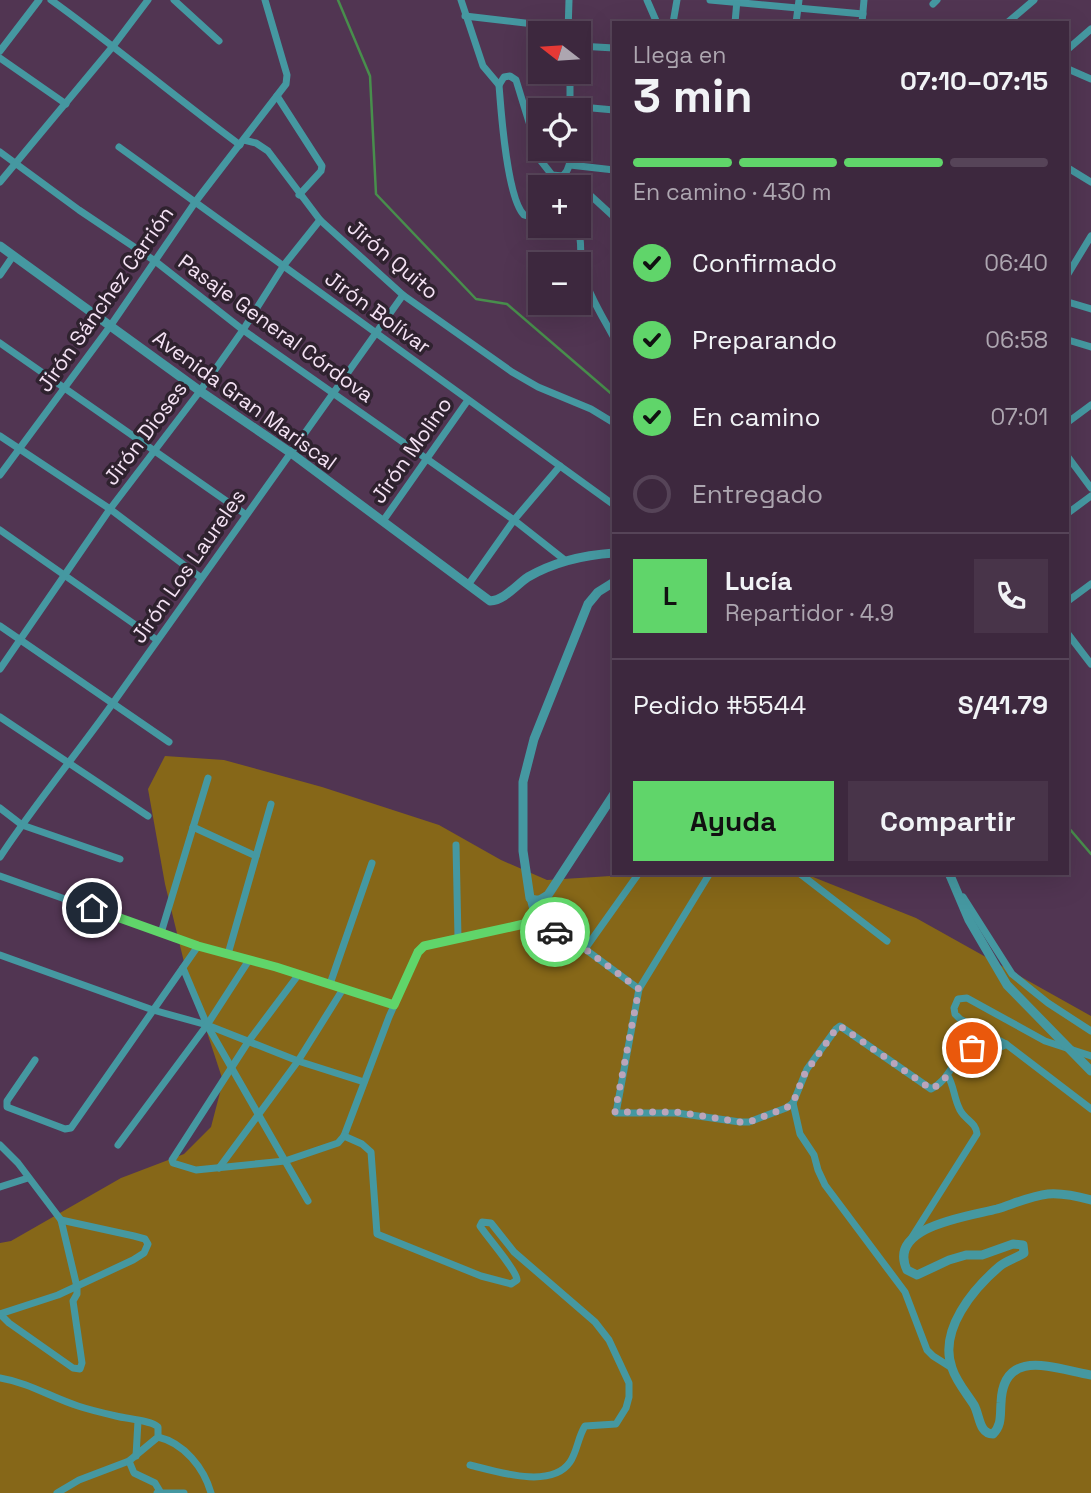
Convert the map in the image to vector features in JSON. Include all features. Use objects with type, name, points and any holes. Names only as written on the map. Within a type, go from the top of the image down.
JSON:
[{"type":"street","points":[[0,51],[39,0]]},
{"type":"street","name":"Jirón Quito","points":[[51,0],[114,46],[174,96],[242,142],[256,143],[268,151],[320,220],[404,295],[512,372],[612,422]]},
{"type":"street","points":[[0,182],[114,46],[148,0]]},
{"type":"street","points":[[174,0],[219,41]]},
{"type":"street","points":[[265,0],[288,75],[286,84],[277,96],[322,166],[321,171],[299,195]]},
{"type":"street","points":[[461,0],[483,65],[499,85]]},
{"type":"street","points":[[568,21],[569,0]]},
{"type":"street","points":[[647,0],[656,21]]},
{"type":"street","points":[[673,21],[677,0]]},
{"type":"street","points":[[710,0],[798,4],[862,19],[864,0]]},
{"type":"street","points":[[1009,21],[1034,0]]},
{"type":"street","points":[[735,21],[737,2]]},
{"type":"street","points":[[465,16],[528,25]]},
{"type":"street","points":[[1069,49],[1091,29]]},
{"type":"street","points":[[592,47],[612,48]]},
{"type":"street","points":[[0,58],[66,104]]},
{"type":"street","points":[[1069,69],[1091,79]]},
{"type":"street","points":[[528,216],[524,215],[515,201],[505,141],[499,85],[501,80],[510,76],[516,80],[541,161],[552,175]]},
{"type":"street","name":"Jirón Sánchez Carrión","points":[[0,475],[111,325],[196,201],[277,96]]},
{"type":"street","points":[[591,109],[612,110]]},
{"type":"street","name":"Jirón Bolívar","points":[[119,147],[612,504]]},
{"type":"street","name":"Pasaje General Córdova","points":[[0,152],[155,261],[243,330],[514,520],[566,561]]},
{"type":"street","points":[[564,175],[570,161]]},
{"type":"street","points":[[570,165],[612,170]]},
{"type":"street","points":[[1069,169],[1091,182]]},
{"type":"street","points":[[591,195],[612,214]]},
{"type":"street","name":"Jirón Dioses","points":[[0,669],[110,509],[200,391],[284,265],[320,220]]},
{"type":"street","points":[[1069,272],[1091,236]]},
{"type":"street","points":[[580,238],[583,276],[612,334]]},
{"type":"street","name":"Avenida Gran Mariscal","points":[[0,246],[200,391],[291,453],[490,601],[495,601],[527,578],[566,561]]},
{"type":"street","points":[[0,275],[13,256]]},
{"type":"street","name":"Jirón Los Laureles","points":[[0,858],[404,295]]},
{"type":"street","points":[[1069,302],[1091,309]]},
{"type":"street","points":[[1069,340],[1091,347]]},
{"type":"street","points":[[0,342],[245,514]]},
{"type":"street","name":"Jirón Molino","points":[[383,521],[468,400]]},
{"type":"street","points":[[1069,421],[1091,405]]},
{"type":"street","points":[[0,436],[110,509],[200,577]]},
{"type":"street","points":[[1069,458],[1091,488]]},
{"type":"street","points":[[468,585],[514,520],[560,466]]},
{"type":"street","points":[[1069,512],[1091,496]]},
{"type":"street","points":[[0,530],[157,640]]},
{"type":"street","points":[[566,561],[612,553]]},
{"type":"street","points":[[612,583],[598,592],[588,604],[534,739],[526,771],[521,814],[523,851],[534,919],[585,949],[639,989]]},
{"type":"street","points":[[1069,600],[1091,584]]},
{"type":"street","points":[[0,626],[169,742]]},
{"type":"street","points":[[1069,635],[1091,664]]},
{"type":"street","points":[[0,717],[148,816]]},
{"type":"street","points":[[161,933],[208,778]]},
{"type":"street","points":[[530,898],[535,901],[542,900],[548,895],[612,797]]},
{"type":"street","points":[[228,954],[271,804]]},
{"type":"street","points":[[0,808],[22,825],[120,859]]},
{"type":"street","points":[[193,827],[256,856]]},
{"type":"street","points":[[456,845],[458,938]]},
{"type":"street","points":[[330,984],[372,863]]},
{"type":"street","points":[[585,949],[638,875]]},
{"type":"street","points":[[709,875],[639,989],[615,1112],[677,1112],[740,1122],[767,1115],[793,1103]]},
{"type":"street","points":[[802,875],[887,941]]},
{"type":"street","points":[[0,876],[198,946],[299,974],[394,1005]]},
{"type":"street","points":[[951,876],[1012,974],[1048,1003],[1091,1031]]},
{"type":"street","points":[[951,876],[969,920],[999,974],[1065,1047],[1091,1071]]},
{"type":"street","points":[[299,974],[232,1066],[172,1160],[173,1163],[196,1170],[285,1161],[338,1143],[344,1136],[394,1005],[418,952],[424,946],[524,924],[534,919]]},
{"type":"street","points":[[35,1060],[6,1104],[7,1107],[68,1129],[198,946]]},
{"type":"street","points":[[0,955],[364,1082]]},
{"type":"street","points":[[118,1145],[207,1025],[249,960]]},
{"type":"street","points":[[183,968],[207,1025],[308,1201]]},
{"type":"street","points":[[219,1168],[298,1061],[343,989]]},
{"type":"street","points":[[1091,1056],[1045,1041],[967,998],[958,999],[954,1008],[960,1019],[1006,1044],[1091,1109]]},
{"type":"street","points":[[1006,1044],[999,1048],[981,1046],[968,1050],[948,1076],[931,1089],[840,1026],[807,1069],[793,1103],[800,1134],[814,1155],[825,1185],[905,1292],[928,1350],[951,1368],[977,1411],[982,1429],[989,1434],[996,1432],[1008,1376],[1019,1366],[1033,1364],[1091,1376]]},
{"type":"street","points":[[948,1076],[957,1105],[962,1115],[975,1125],[977,1134],[911,1241],[904,1264],[907,1270],[917,1275],[949,1260],[999,1251],[1013,1244],[1023,1245],[1024,1250],[1018,1257],[1002,1264],[972,1294],[955,1323],[950,1339],[951,1368]]},
{"type":"street","points":[[344,1136],[362,1143],[371,1152],[377,1234],[481,1276],[515,1283],[516,1272],[494,1247],[481,1226],[482,1222],[491,1223],[514,1252],[572,1301],[603,1332],[629,1383],[629,1396],[622,1418],[616,1424],[584,1426],[570,1463],[558,1471],[533,1478],[470,1465]]},
{"type":"street","points":[[0,1145],[18,1163],[61,1220],[77,1287],[73,1301],[82,1363],[78,1370],[0,1314]]},
{"type":"street","points":[[0,1187],[28,1178]]},
{"type":"street","points":[[911,1241],[925,1230],[945,1221],[1040,1196],[1065,1195],[1091,1200]]},
{"type":"street","points":[[0,1314],[77,1287],[133,1260],[144,1252],[148,1244],[145,1239],[61,1220]]},
{"type":"street","points":[[58,1295],[73,1301]]},
{"type":"street","points":[[0,1378],[45,1390],[79,1407],[153,1423],[159,1431],[158,1437],[132,1459],[79,1480],[57,1493]]},
{"type":"street","points":[[138,1421],[132,1459],[134,1473],[155,1483],[159,1493],[184,1493]]},
{"type":"street","points":[[158,1437],[176,1442],[199,1466],[207,1478],[211,1493]]},
{"type":"shaded area","points":[[165,756],[224,760],[322,787],[439,825],[501,860],[547,880],[612,875],[808,875],[916,918],[1091,1016],[1091,1493],[0,1493],[0,1243],[11,1241],[121,1178],[184,1154],[211,1127],[223,1081],[184,962],[165,884],[148,789]]},
{"type":"waterway","points":[[338,0],[370,76],[376,194],[476,299],[507,304],[612,394]]},
{"type":"waterway","points":[[1069,828],[1091,854]]},
{"type":"way so far","points":[[555,932],[585,949],[639,989],[615,1112],[677,1112],[749,1122],[786,1108],[796,1099],[807,1069],[840,1026],[931,1089],[948,1076],[964,1053],[972,1048]]},
{"type":"route","points":[[92,908],[198,946],[276,967],[394,1005],[418,952],[424,946],[530,923],[534,919],[555,932]]}]
